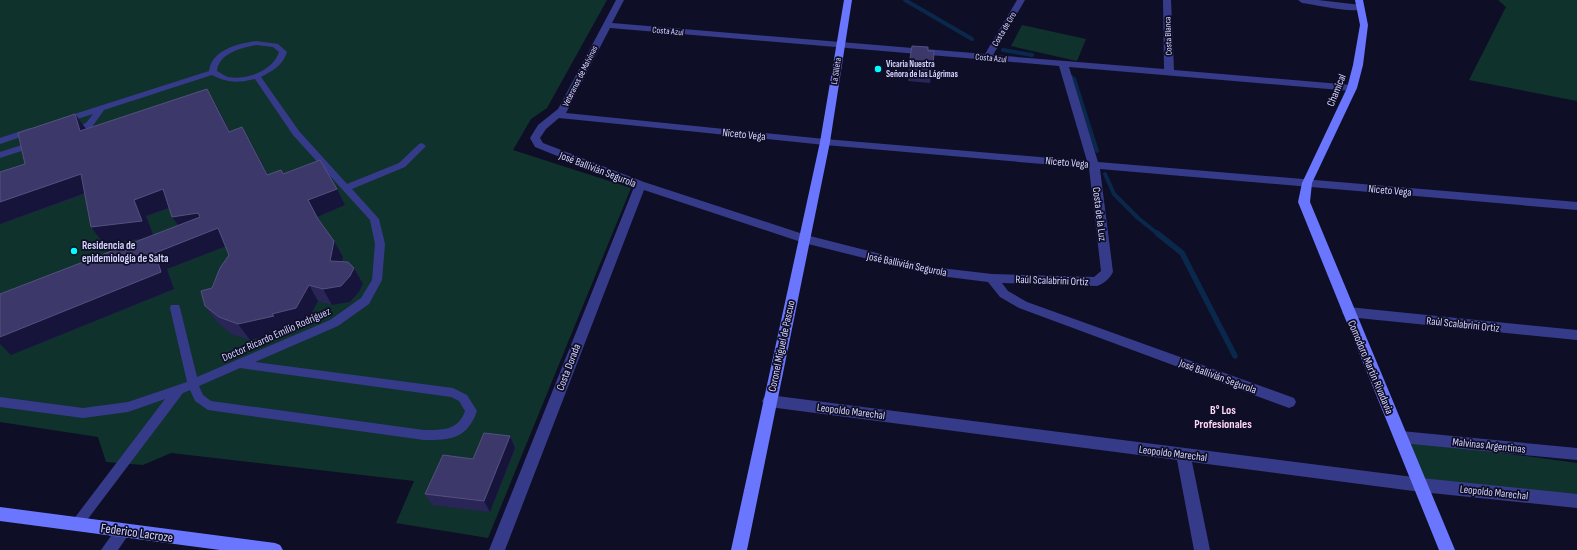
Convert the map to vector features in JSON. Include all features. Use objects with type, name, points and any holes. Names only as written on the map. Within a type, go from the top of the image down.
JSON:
[{"type":"street","name":"Veteranos de Malvinas","points":[[539,144],[536,138],[542,127],[562,111],[620,0]]},
{"type":"street","name":"La Silleta","points":[[825,142],[848,0]]},
{"type":"street","name":"Costa de Oro","points":[[987,58],[1021,0]]},
{"type":"street","name":"Costa Blanca","points":[[1167,0],[1169,72]]},
{"type":"street","points":[[1302,0],[1340,6],[1360,4]]},
{"type":"street","name":"Chamical","points":[[1307,183],[1352,88],[1358,65],[1364,25],[1360,4]]},
{"type":"street","name":"Costa Azul","points":[[606,25],[1352,88]]},
{"type":"street","name":"Costa de la Luz","points":[[1063,64],[1094,165],[1107,272]]},
{"type":"street","name":"Niceto Vega","points":[[557,115],[825,142],[1577,206]]},
{"type":"street","name":"Coronel Miguel de Pascuo","points":[[739,550],[769,401],[825,142]]},
{"type":"street","name":"José Ballivián Segurola","points":[[539,144],[552,151],[640,185],[804,239],[932,271],[992,278],[1004,294],[1023,305],[1289,402]]},
{"type":"street","name":"Comodoro Martín Rivadavia","points":[[1307,183],[1304,202],[1447,550]]},
{"type":"street","name":"Costa Dorada","points":[[497,550],[640,185]]},
{"type":"street","name":"Raúl Scalabrini Ortiz","points":[[992,278],[1097,282],[1107,272]]},
{"type":"street","name":"Raúl Scalabrini Ortiz","points":[[1348,312],[1577,335]]},
{"type":"street","name":"Leopoldo Marechal","points":[[769,401],[1421,484],[1577,501]]},
{"type":"street","name":"Malvinas Argentinas","points":[[1401,436],[1577,454]]},
{"type":"street","points":[[1183,454],[1202,550]]},
{"type":"street","name":"Federico Lacroze","points":[[0,514],[275,550]]},
{"type":"street","points":[[109,550],[123,531]]},
{"type":"lane","points":[[256,43],[276,45],[282,49],[284,54],[282,60],[277,66],[257,76],[240,79],[225,79],[218,76],[214,72],[213,66],[217,60],[233,49],[256,43]]},
{"type":"lane","points":[[58,122],[214,72]]},
{"type":"lane","name":"Doctor Ricardo Emilio Rodríguez","points":[[0,402],[83,413],[128,407],[179,390],[334,324],[365,301],[377,280],[380,244],[374,220],[296,133],[257,76]]},
{"type":"lane","points":[[67,132],[89,125],[102,107]]},
{"type":"lane","points":[[0,141],[36,129]]},
{"type":"lane","points":[[0,155],[44,140]]},
{"type":"lane","points":[[346,188],[402,165],[422,146]]},
{"type":"lane","points":[[175,308],[193,384],[199,398],[208,405],[424,435],[446,436],[456,432],[464,425],[469,418],[471,411],[463,398],[453,393],[239,364]]},
{"type":"lane","points":[[77,524],[179,390]]},
{"type":"green space","points":[[0,0],[607,0],[547,108],[531,119],[513,150],[631,188],[488,538],[396,523],[414,481],[171,453],[143,465],[106,462],[98,437],[0,422]]},
{"type":"green space","points":[[1498,0],[1577,0],[1577,101],[1469,80],[1506,7]]},
{"type":"green space","points":[[1022,25],[1086,39],[1077,61],[1011,46]]},
{"type":"green space","points":[[1406,440],[1577,463],[1577,499],[1423,482]]},
{"type":"building","points":[[912,46],[928,47],[928,51],[934,51],[933,67],[909,65]]},
{"type":"building","points":[[207,89],[229,132],[242,127],[267,175],[281,170],[283,174],[320,160],[337,189],[308,200],[318,219],[334,241],[330,261],[348,262],[354,268],[350,276],[341,286],[323,289],[309,285],[296,308],[272,314],[274,316],[238,324],[219,317],[205,306],[201,291],[212,288],[220,268],[229,255],[218,228],[155,253],[161,272],[0,337],[0,294],[200,217],[198,213],[172,217],[163,189],[134,200],[142,221],[91,227],[81,174],[0,202],[0,172],[25,164],[18,133],[75,114],[80,131]]},
{"type":"building","points":[[484,433],[510,436],[484,501],[425,494],[443,455],[473,459]]},
{"type":"waterway","points":[[905,0],[972,39]]},
{"type":"waterway","points":[[1003,50],[1032,55]]},
{"type":"waterway","points":[[1069,75],[1074,79],[1097,151]]},
{"type":"waterway","points":[[1105,174],[1114,194],[1138,218],[1158,234]]},
{"type":"waterway","points":[[1157,233],[1182,253],[1235,356]]},
{"type":"place","name":"Vicaria Nuestra Señora de las Lágrimas","points":[[878,69]]},
{"type":"place","name":"Residencia de epidemiología de Salta","points":[[74,251]]},
{"type":"district","name":"B° Los Profesionales","points":[[1223,417]]}]
